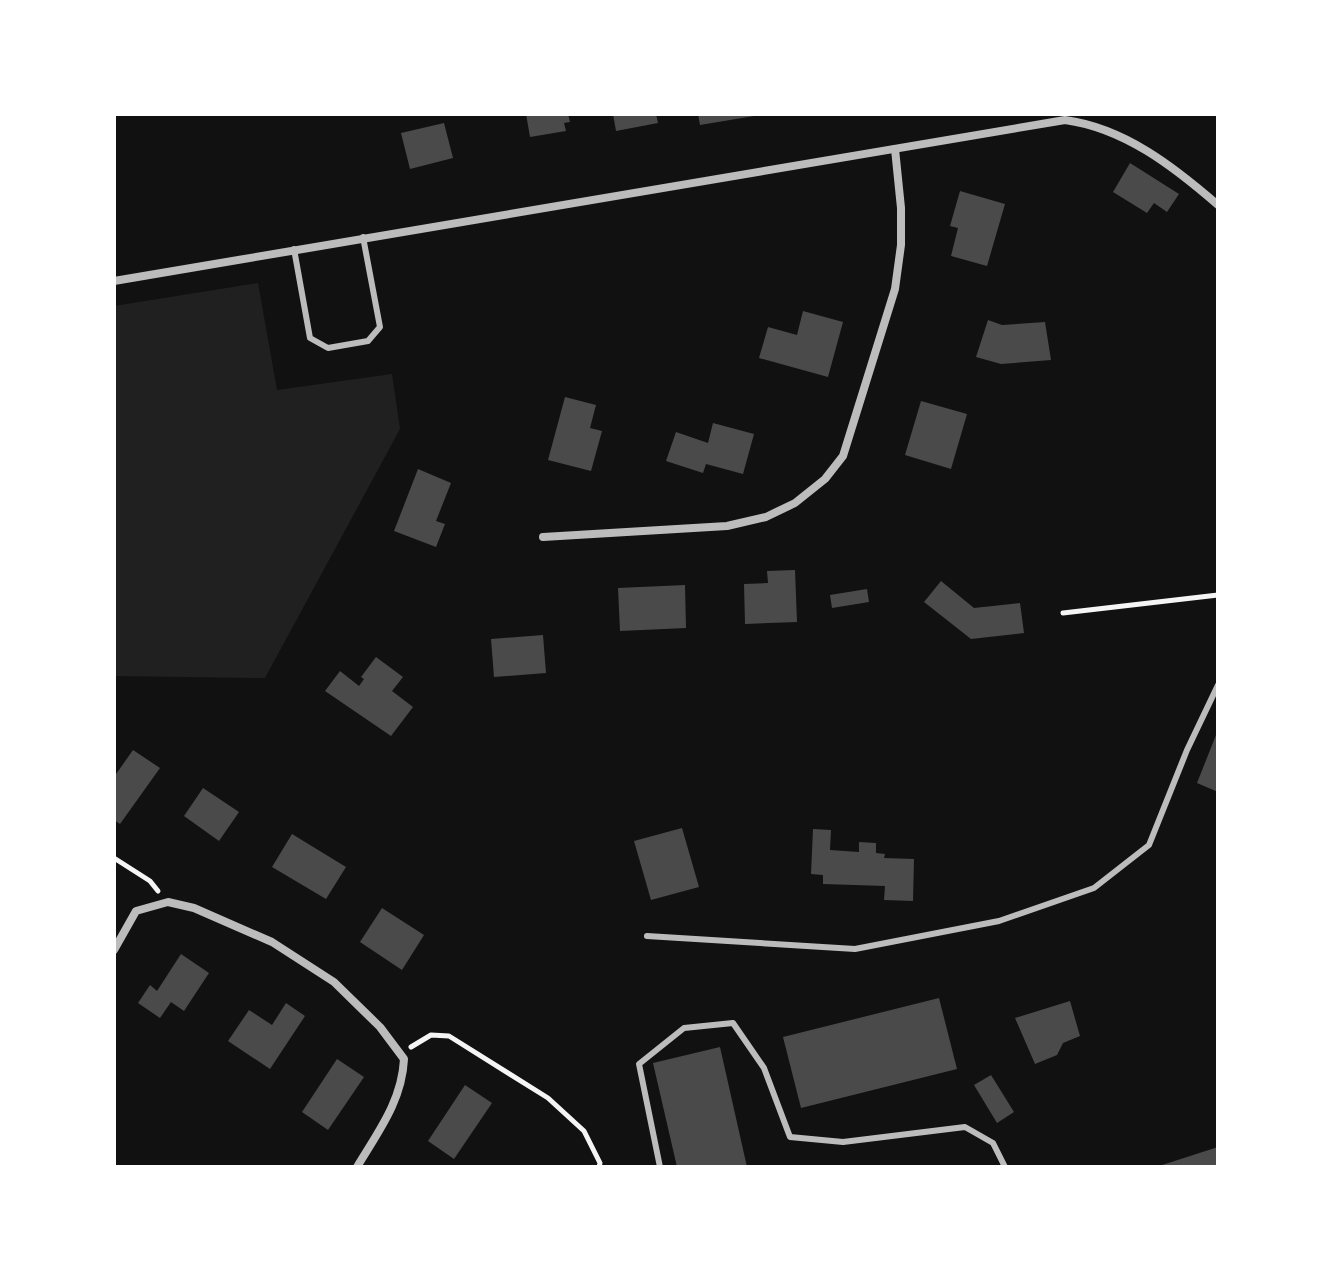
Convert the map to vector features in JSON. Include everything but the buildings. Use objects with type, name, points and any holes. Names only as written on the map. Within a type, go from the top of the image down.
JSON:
[{"type":"street","points":[[114,281],[895,149],[1063,117],[1115,132],[1144,149],[1218,205]]},
{"type":"street","points":[[543,537],[727,526],[766,517],[785,508],[825,479],[843,456],[895,289],[901,245],[901,208],[895,149]]},
{"type":"street","points":[[114,950],[136,911],[168,902],[194,908],[272,942],[334,982],[380,1027],[404,1059],[403,1083],[357,1167]]},
{"type":"lane","points":[[294,249],[310,338],[328,348],[368,341],[380,327],[363,237]]},
{"type":"lane","points":[[647,936],[855,949],[999,921],[1094,888],[1149,845],[1187,750],[1218,685]]},
{"type":"lane","points":[[660,1167],[639,1064],[684,1028],[733,1023],[764,1068],[790,1137],[843,1142],[965,1127],[993,1143],[1005,1167]]},
{"type":"path","points":[[1063,613],[1218,595]]},
{"type":"path","points":[[114,858],[150,881],[168,902]]},
{"type":"path","points":[[400,1054],[431,1035],[449,1036],[548,1098],[584,1131],[600,1163],[599,1167]]},
{"type":"shaded area","points":[[258,283],[277,390],[392,374],[400,429],[265,678],[114,676],[114,306]]}]
